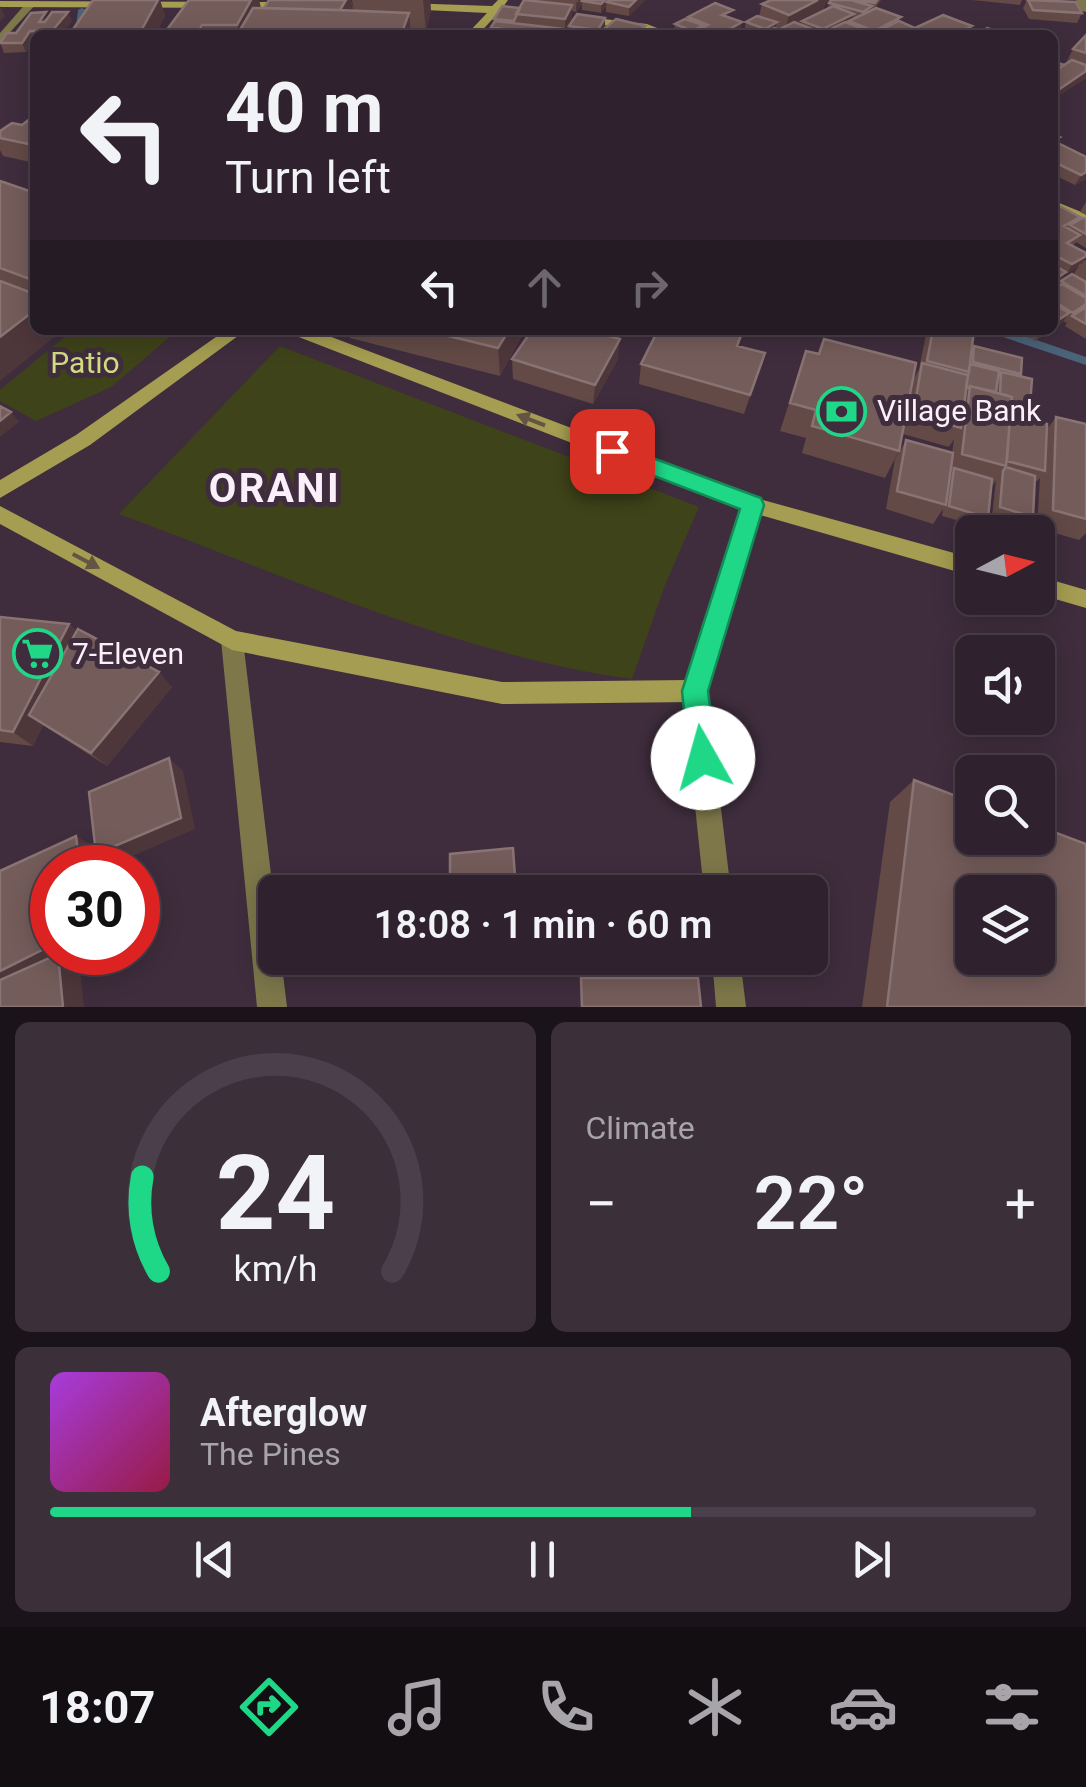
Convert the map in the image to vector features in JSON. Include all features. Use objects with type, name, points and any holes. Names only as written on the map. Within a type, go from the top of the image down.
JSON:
[{"type":"street","points":[[1081,0],[1086,8]]},
{"type":"street","points":[[0,4],[123,1],[302,5]]},
{"type":"street","points":[[0,40],[32,3]]},
{"type":"street","points":[[477,30],[500,4]]},
{"type":"street","points":[[382,6],[500,4],[533,12]]},
{"type":"street","points":[[570,18],[654,30]]},
{"type":"street","points":[[1058,207],[1086,220]]},
{"type":"street","points":[[0,490],[83,440],[231,335]]},
{"type":"street","points":[[310,335],[753,505],[955,562]]},
{"type":"street","points":[[716,875],[695,691],[753,505]]},
{"type":"street","points":[[0,514],[232,640],[502,693],[695,691]]},
{"type":"street","points":[[1055,590],[1086,599]]},
{"type":"street","points":[[232,640],[272,1007]]},
{"type":"street","points":[[728,975],[731,1007]]},
{"type":"green space","name":"Patio","points":[[67,335],[172,335],[111,387],[36,421],[0,401],[0,390]]},
{"type":"green space","points":[[280,346],[699,507],[665,585],[632,679],[567,668],[437,632],[119,514]]},
{"type":"building","points":[[93,0],[158,0],[142,29],[73,30]]},
{"type":"building","points":[[189,0],[251,0],[237,25],[167,30]]},
{"type":"building","points":[[269,0],[346,0],[340,10],[264,8]]},
{"type":"building","points":[[524,0],[572,5],[565,19],[516,14]]},
{"type":"building","points":[[609,0],[636,0],[629,7]]},
{"type":"building","points":[[771,0],[818,0],[789,15],[762,4]]},
{"type":"building","points":[[831,0],[872,6],[863,12],[829,3]]},
{"type":"building","points":[[1028,0],[1076,2],[1082,13],[1033,10]]},
{"type":"building","points":[[715,3],[733,10],[722,15],[742,22],[728,30],[699,30],[708,25],[688,17]]},
{"type":"building","points":[[502,6],[520,8],[514,21],[494,19]]},
{"type":"building","points":[[833,6],[854,14],[823,29],[802,21]]},
{"type":"building","points":[[253,8],[409,13],[403,30],[240,30]]},
{"type":"building","points":[[876,8],[901,17],[876,30],[849,21]]},
{"type":"building","points":[[46,12],[39,22],[45,22],[52,12],[68,12],[53,30],[30,30],[22,43],[0,43],[7,33],[16,33],[31,13]]},
{"type":"building","points":[[577,14],[605,18],[598,30],[569,26]]},
{"type":"building","points":[[943,15],[972,26],[964,30],[915,28]]},
{"type":"building","points":[[757,16],[777,22],[765,29],[746,22]]},
{"type":"building","points":[[616,19],[645,26],[640,30],[603,30]]},
{"type":"building","points":[[685,19],[703,25],[690,30],[675,24]]},
{"type":"building","points":[[495,21],[572,30],[508,30],[491,27]]},
{"type":"building","points":[[899,21],[915,28],[914,30],[881,30]]},
{"type":"building","points":[[794,22],[815,30],[783,30]]},
{"type":"building","points":[[845,22],[867,30],[828,30]]},
{"type":"building","points":[[1086,35],[1086,53],[1073,49]]},
{"type":"building","points":[[1072,60],[1086,65],[1086,71],[1058,90],[1058,69]]},
{"type":"building","points":[[30,119],[28,144],[0,138],[0,131],[12,123],[22,125]]},
{"type":"building","points":[[1058,145],[1086,157],[1086,172],[1081,175],[1058,164]]},
{"type":"building","points":[[0,181],[30,191],[30,279],[0,268]]},
{"type":"building","points":[[1058,205],[1080,217],[1064,226],[1080,235],[1067,243],[1086,253],[1072,264],[1058,257]]},
{"type":"building","points":[[1086,219],[1086,234],[1070,225]]},
{"type":"building","points":[[1072,274],[1086,282],[1086,296],[1061,281]]},
{"type":"building","points":[[0,281],[30,292],[30,314],[0,337]]},
{"type":"building","points":[[1062,284],[1086,298],[1086,304],[1073,313],[1058,304],[1058,287]]},
{"type":"building","points":[[1058,307],[1069,313],[1058,320]]},
{"type":"building","points":[[1086,307],[1086,324],[1072,316]]},
{"type":"building","points":[[445,335],[506,335],[498,348]]},
{"type":"building","points":[[529,335],[606,335],[620,339],[595,385],[512,359]]},
{"type":"building","points":[[656,335],[741,335],[737,346],[765,353],[750,395],[641,364]]},
{"type":"building","points":[[932,335],[973,335],[969,372],[927,361]]},
{"type":"building","points":[[824,339],[916,363],[899,451],[812,426],[816,410],[790,403],[806,351],[819,354]]},
{"type":"building","points":[[974,346],[1022,358],[1021,374],[973,362]]},
{"type":"building","points":[[922,363],[968,375],[961,428],[913,415]]},
{"type":"building","points":[[970,364],[999,371],[996,392],[966,387]]},
{"type":"building","points":[[1001,372],[1032,379],[1030,405],[1000,393]]},
{"type":"building","points":[[970,386],[1012,397],[1006,466],[962,454]]},
{"type":"building","points":[[0,406],[11,412],[0,421]]},
{"type":"building","points":[[1010,414],[1047,424],[1045,471],[1007,461]]},
{"type":"building","points":[[1056,417],[1086,424],[1086,519],[1053,510]]},
{"type":"building","points":[[906,440],[953,453],[946,505],[897,491]]},
{"type":"building","points":[[1006,467],[1035,476],[1033,515],[1000,507]]},
{"type":"building","points":[[954,468],[992,479],[988,515],[949,506]]},
{"type":"building","points":[[0,617],[69,624],[13,732],[0,730]]},
{"type":"building","points":[[78,629],[159,672],[91,753],[29,715]]},
{"type":"building","points":[[169,758],[181,818],[117,845],[95,845],[89,792]]},
{"type":"building","points":[[914,780],[955,796],[955,855],[1055,855],[1055,832],[1086,844],[1086,1007],[887,1007]]},
{"type":"building","points":[[76,836],[77,845],[56,845]]},
{"type":"building","points":[[513,848],[515,875],[450,875],[450,854]]},
{"type":"building","points":[[30,857],[30,956],[0,971],[0,871]]},
{"type":"building","points":[[30,967],[30,975],[60,975],[63,1007],[0,1007],[0,980]]},
{"type":"building","points":[[581,978],[698,978],[701,1007],[582,1007]]},
{"type":"waterway","points":[[80,30],[82,10]]},
{"type":"waterway","points":[[1010,335],[1086,361]]},
{"type":"place","name":"Village Bank","points":[[842,411]]},
{"type":"place","name":"7-Eleven","points":[[37,654]]},
{"type":"district","name":"ORANI","points":[[275,488]]},
{"type":"route","points":[[612,451],[753,505],[695,691],[703,758]]}]
